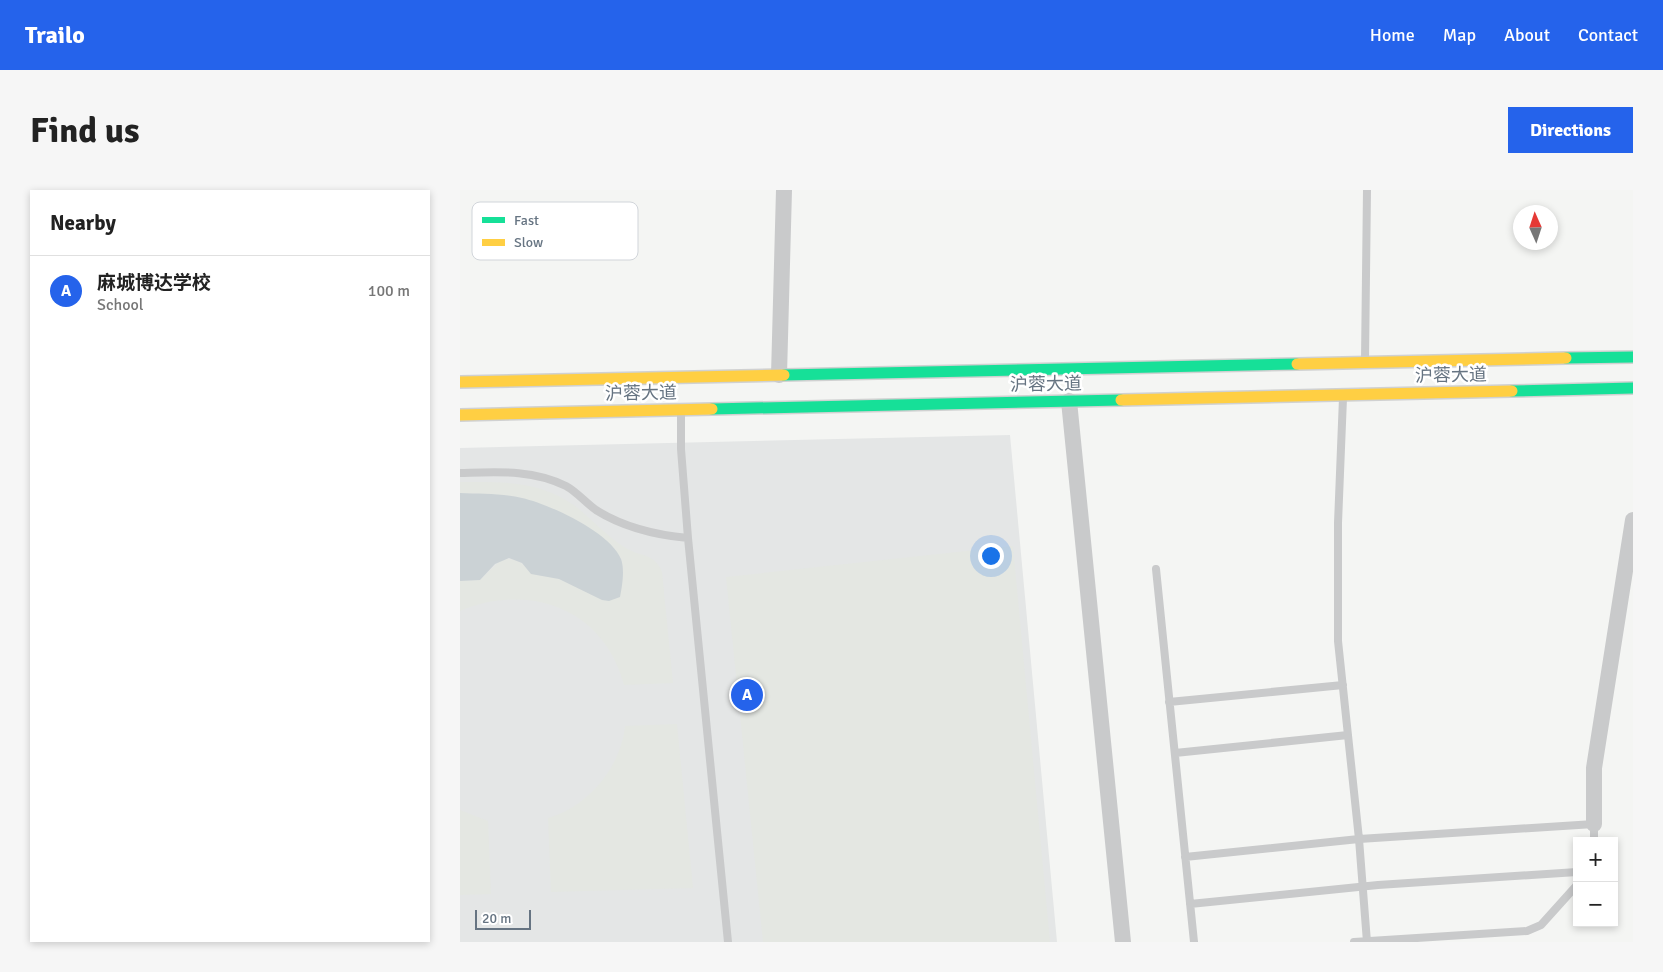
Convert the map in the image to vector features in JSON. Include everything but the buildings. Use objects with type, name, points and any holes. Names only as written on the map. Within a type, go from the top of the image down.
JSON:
[{"type":"main road","name":"沪蓉大道","points":[[460,382],[1633,357]]},
{"type":"main road","name":"沪蓉大道","points":[[460,415],[1633,388]]},
{"type":"street","points":[[779,375],[784,190]]},
{"type":"street","points":[[1069,401],[1123,942]]},
{"type":"street","points":[[1594,824],[1594,768],[1633,520]]},
{"type":"lane","points":[[1365,362],[1367,190]]},
{"type":"lane","points":[[1343,394],[1338,523],[1338,641],[1359,839],[1367,942]]},
{"type":"lane","points":[[681,410],[681,449],[688,538],[728,942]]},
{"type":"lane","points":[[460,473],[500,471],[534,475],[568,487],[590,505],[615,520],[669,536],[688,538]]},
{"type":"lane","points":[[1156,569],[1194,942]]},
{"type":"lane","points":[[1169,702],[1343,685]]},
{"type":"lane","points":[[1174,753],[1348,735]]},
{"type":"lane","points":[[1185,857],[1359,839],[1594,824],[1594,837]]},
{"type":"lane","points":[[1190,904],[1363,886],[1573,872]]},
{"type":"lane","points":[[1354,942],[1527,931],[1541,925],[1573,889]]},
{"type":"shaded area","points":[[1010,435],[1057,942],[460,942],[460,448]]},
{"type":"shaded area","points":[[460,482],[520,484],[548,491],[575,506],[619,544],[631,551],[651,558],[662,572],[673,683],[624,685],[614,659],[600,637],[582,620],[560,608],[537,601],[512,600],[486,603],[460,611],[460,581],[480,580],[501,560],[515,560],[532,574],[552,576],[573,584],[621,590],[623,569],[621,558],[520,497],[460,493]]},
{"type":"shaded area","points":[[460,493],[499,494],[534,501],[592,529],[615,549],[621,559],[623,573],[620,597],[609,601],[602,600],[559,579],[531,574],[522,563],[509,558],[495,564],[480,580],[460,581]]},
{"type":"shaded area","points":[[1013,546],[1050,942],[763,942],[726,577]]},
{"type":"shaded area","points":[[677,724],[693,888],[551,892],[548,818],[563,813],[576,805],[600,783],[617,756],[625,726]]},
{"type":"shaded area","points":[[460,810],[488,821],[491,894],[460,895]]},
{"type":"traffic: fast","points":[[1566,358],[1633,357]]},
{"type":"traffic: fast","points":[[784,375],[1297,364]]},
{"type":"traffic: fast","points":[[1512,391],[1633,388]]},
{"type":"traffic: fast","points":[[712,409],[1121,400]]},
{"type":"traffic: slow","points":[[1297,364],[1566,358]]},
{"type":"traffic: slow","points":[[460,382],[784,375]]},
{"type":"traffic: slow","points":[[1121,400],[1512,391]]},
{"type":"traffic: slow","points":[[460,415],[712,409]]},
{"type":"place","name":"麻城博达学校","points":[[747,695]]}]
